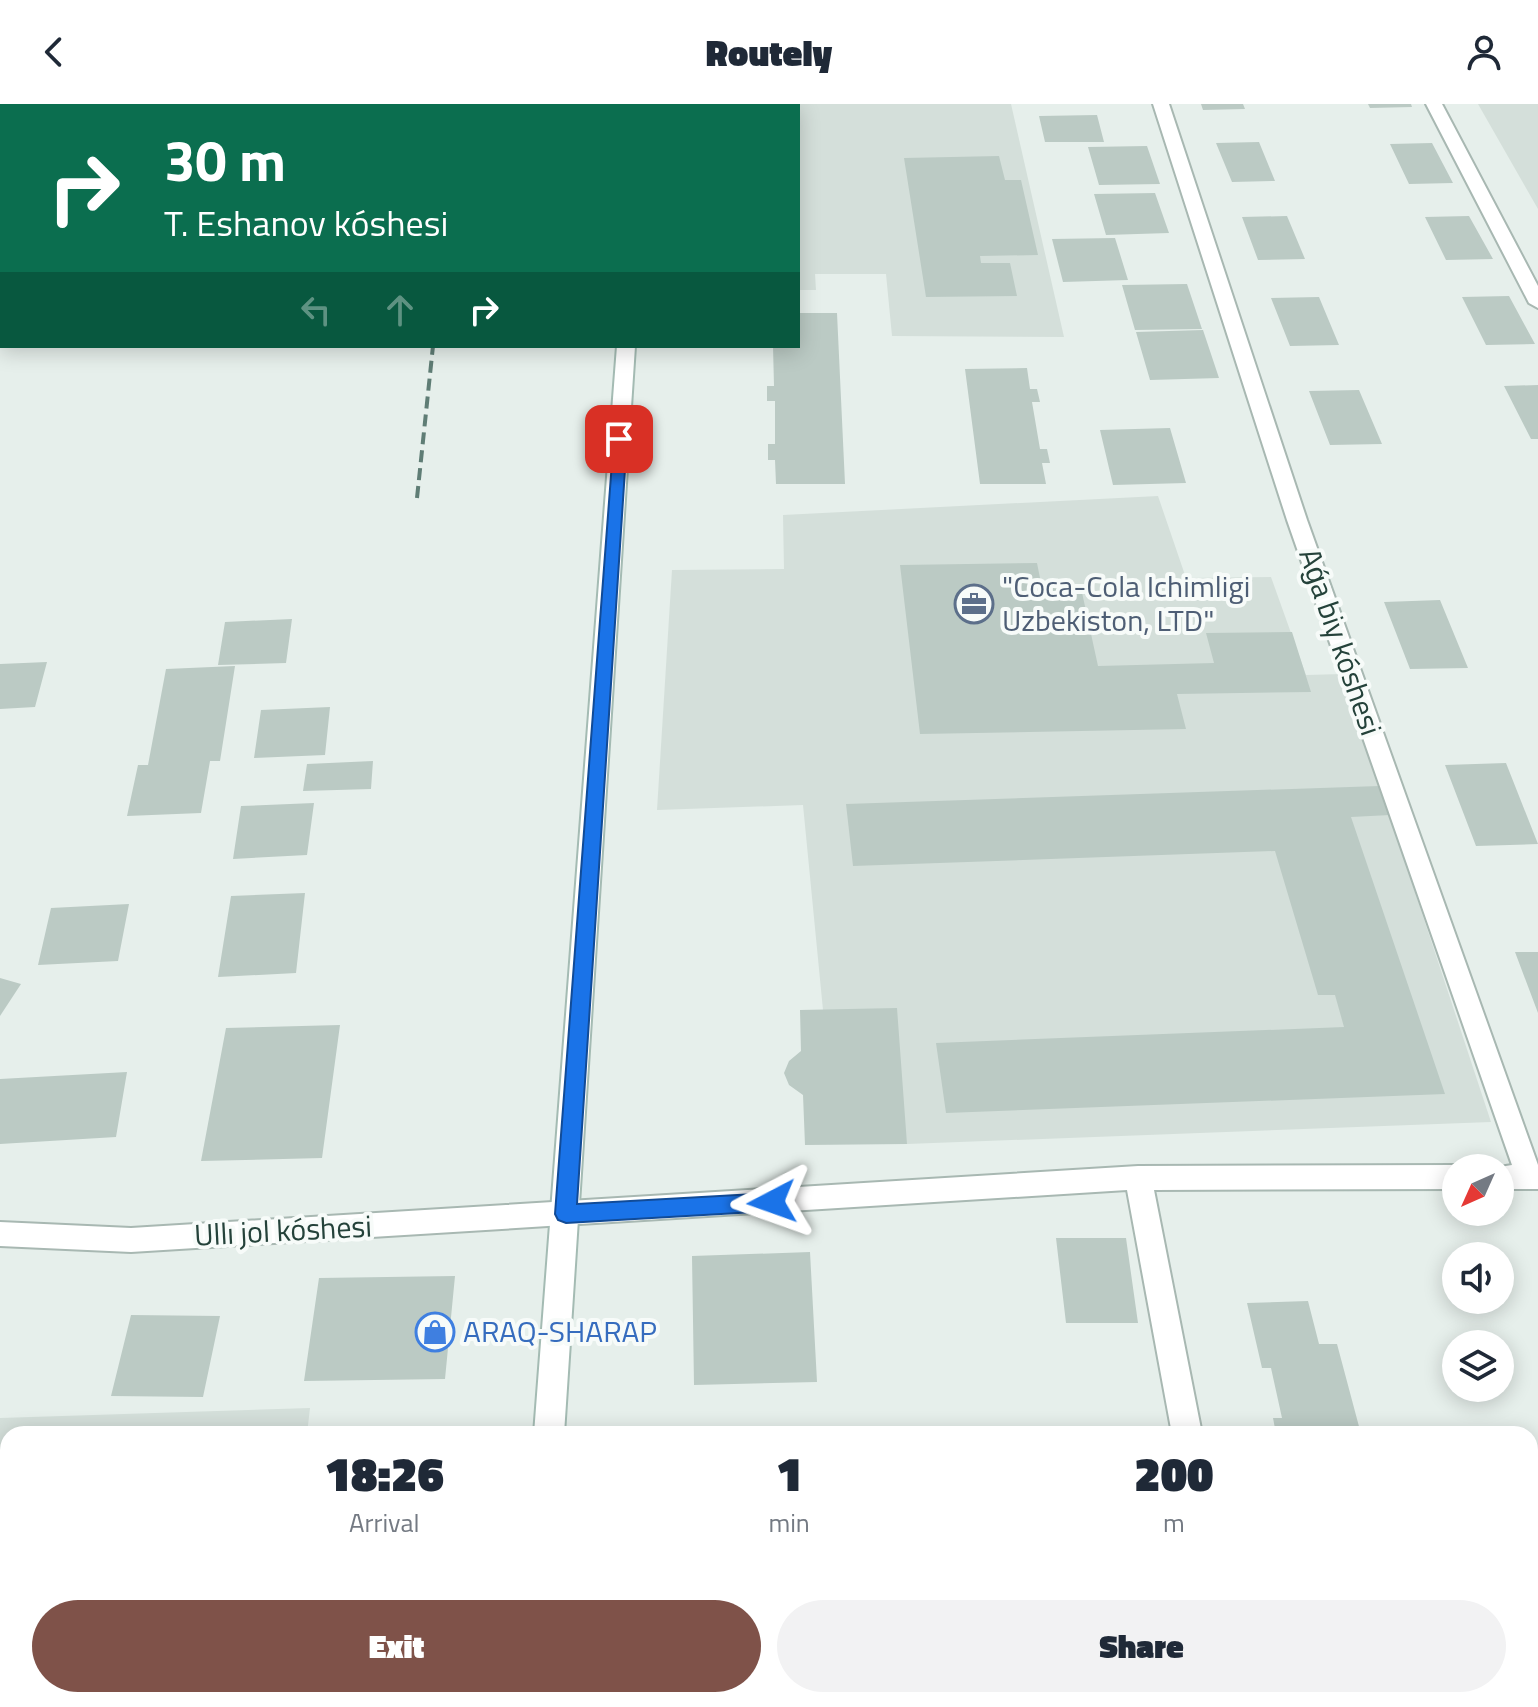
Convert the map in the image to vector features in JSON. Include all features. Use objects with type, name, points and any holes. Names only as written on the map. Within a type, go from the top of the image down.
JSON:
[{"type":"street","name":"Aǵa biy kóshesi","points":[[1161,104],[1297,520],[1534,1177]]},
{"type":"street","points":[[1434,104],[1538,303]]},
{"type":"street","points":[[550,1426],[626,348]]},
{"type":"street","name":"Ullı jol kóshesi","points":[[0,1234],[131,1240],[1138,1178],[1442,1177]]},
{"type":"street","points":[[1138,1178],[1185,1426]]},
{"type":"shaded area","points":[[800,104],[1011,104],[1064,337],[892,336],[886,274],[815,274],[816,290],[800,290]]},
{"type":"shaded area","points":[[1478,104],[1538,104],[1538,209]]},
{"type":"shaded area","points":[[1158,496],[1186,578],[1271,577],[1306,675],[1343,674],[1491,1122],[907,1144],[823,1010],[803,805],[657,810],[672,570],[784,569],[783,515]]},
{"type":"shaded area","points":[[310,1408],[308,1426],[0,1426],[0,1418]]},
{"type":"building","points":[[1201,104],[1243,104],[1245,109],[1203,110]]},
{"type":"building","points":[[1368,104],[1411,104],[1412,107],[1370,108]]},
{"type":"building","points":[[1097,115],[1104,142],[1045,142],[1039,116]]},
{"type":"building","points":[[1259,142],[1275,181],[1232,182],[1216,143]]},
{"type":"building","points":[[1432,143],[1453,183],[1409,184],[1390,144]]},
{"type":"building","points":[[1147,146],[1160,184],[1099,185],[1088,147]]},
{"type":"building","points":[[999,156],[1005,180],[1021,180],[1038,255],[980,256],[981,263],[1010,263],[1017,296],[926,297],[904,158]]},
{"type":"building","points":[[1155,193],[1169,233],[1106,235],[1094,194]]},
{"type":"building","points":[[1287,216],[1305,259],[1258,260],[1242,217]]},
{"type":"building","points":[[1469,216],[1493,259],[1446,260],[1425,217]]},
{"type":"building","points":[[1115,238],[1128,280],[1063,282],[1052,239]]},
{"type":"building","points":[[1187,284],[1202,329],[1135,330],[1122,285]]},
{"type":"building","points":[[1509,296],[1535,344],[1486,345],[1462,297]]},
{"type":"building","points":[[1319,297],[1339,345],[1290,346],[1271,298]]},
{"type":"building","points":[[800,313],[837,313],[845,484],[776,484],[775,460],[768,460],[768,444],[775,444],[775,401],[767,401],[767,386],[774,386],[773,348],[800,348]]},
{"type":"building","points":[[1203,330],[1219,378],[1150,380],[1136,332]]},
{"type":"building","points":[[1027,368],[1030,389],[1037,389],[1040,402],[1032,402],[1040,449],[1047,449],[1050,463],[1042,463],[1046,484],[980,484],[965,369]]},
{"type":"building","points":[[1538,385],[1538,439],[1531,439],[1504,386]]},
{"type":"building","points":[[1359,390],[1382,444],[1330,445],[1309,391]]},
{"type":"building","points":[[1170,428],[1186,483],[1113,485],[1100,430]]},
{"type":"building","points":[[1037,563],[1042,588],[1081,588],[1098,666],[1214,663],[1206,633],[1292,632],[1311,692],[1177,694],[1186,729],[920,734],[900,565]]},
{"type":"building","points":[[1440,600],[1468,668],[1410,669],[1384,602]]},
{"type":"building","points":[[292,619],[286,663],[218,665],[225,622]]},
{"type":"building","points":[[47,662],[35,707],[0,709],[0,664]]},
{"type":"building","points":[[235,666],[220,761],[210,761],[201,813],[127,816],[138,765],[148,765],[166,669]]},
{"type":"building","points":[[330,707],[325,755],[254,758],[261,710]]},
{"type":"building","points":[[373,761],[371,789],[303,791],[307,764]]},
{"type":"building","points":[[1506,763],[1538,844],[1476,846],[1445,765]]},
{"type":"building","points":[[1379,786],[1390,815],[1351,817],[1445,1094],[946,1113],[936,1043],[1344,1027],[1335,995],[1318,995],[1275,851],[853,866],[846,804]]},
{"type":"building","points":[[314,803],[307,855],[233,859],[241,806]]},
{"type":"building","points":[[305,893],[296,973],[218,977],[231,896]]},
{"type":"building","points":[[129,904],[118,961],[38,965],[51,908]]},
{"type":"building","points":[[1515,952],[1538,952],[1538,1013]]},
{"type":"building","points":[[0,978],[21,984],[0,1016]]},
{"type":"building","points":[[897,1008],[907,1144],[805,1145],[803,1095],[789,1085],[784,1073],[789,1061],[801,1051],[800,1010]]},
{"type":"building","points":[[340,1025],[322,1158],[201,1161],[226,1028]]},
{"type":"building","points":[[127,1072],[116,1137],[0,1144],[0,1079]]},
{"type":"building","points":[[1056,1238],[1126,1238],[1138,1323],[1066,1323]]},
{"type":"building","points":[[810,1252],[817,1382],[694,1385],[692,1256]]},
{"type":"building","points":[[455,1276],[445,1379],[304,1381],[319,1278]]},
{"type":"building","points":[[1308,1301],[1319,1344],[1337,1344],[1359,1426],[1274,1426],[1273,1418],[1282,1418],[1271,1368],[1262,1368],[1247,1303]]},
{"type":"building","points":[[131,1315],[220,1316],[203,1397],[111,1396]]},
{"type":"railway","points":[[417,498],[433,348]]},
{"type":"place","name":"\"Coca-Cola Ichimligi Uzbekiston, LTD\"","points":[[974,604]]},
{"type":"place","name":"ARAQ-SHARAP","points":[[435,1332]]},
{"type":"route","points":[[619,439],[566,1214],[772,1202]]}]
